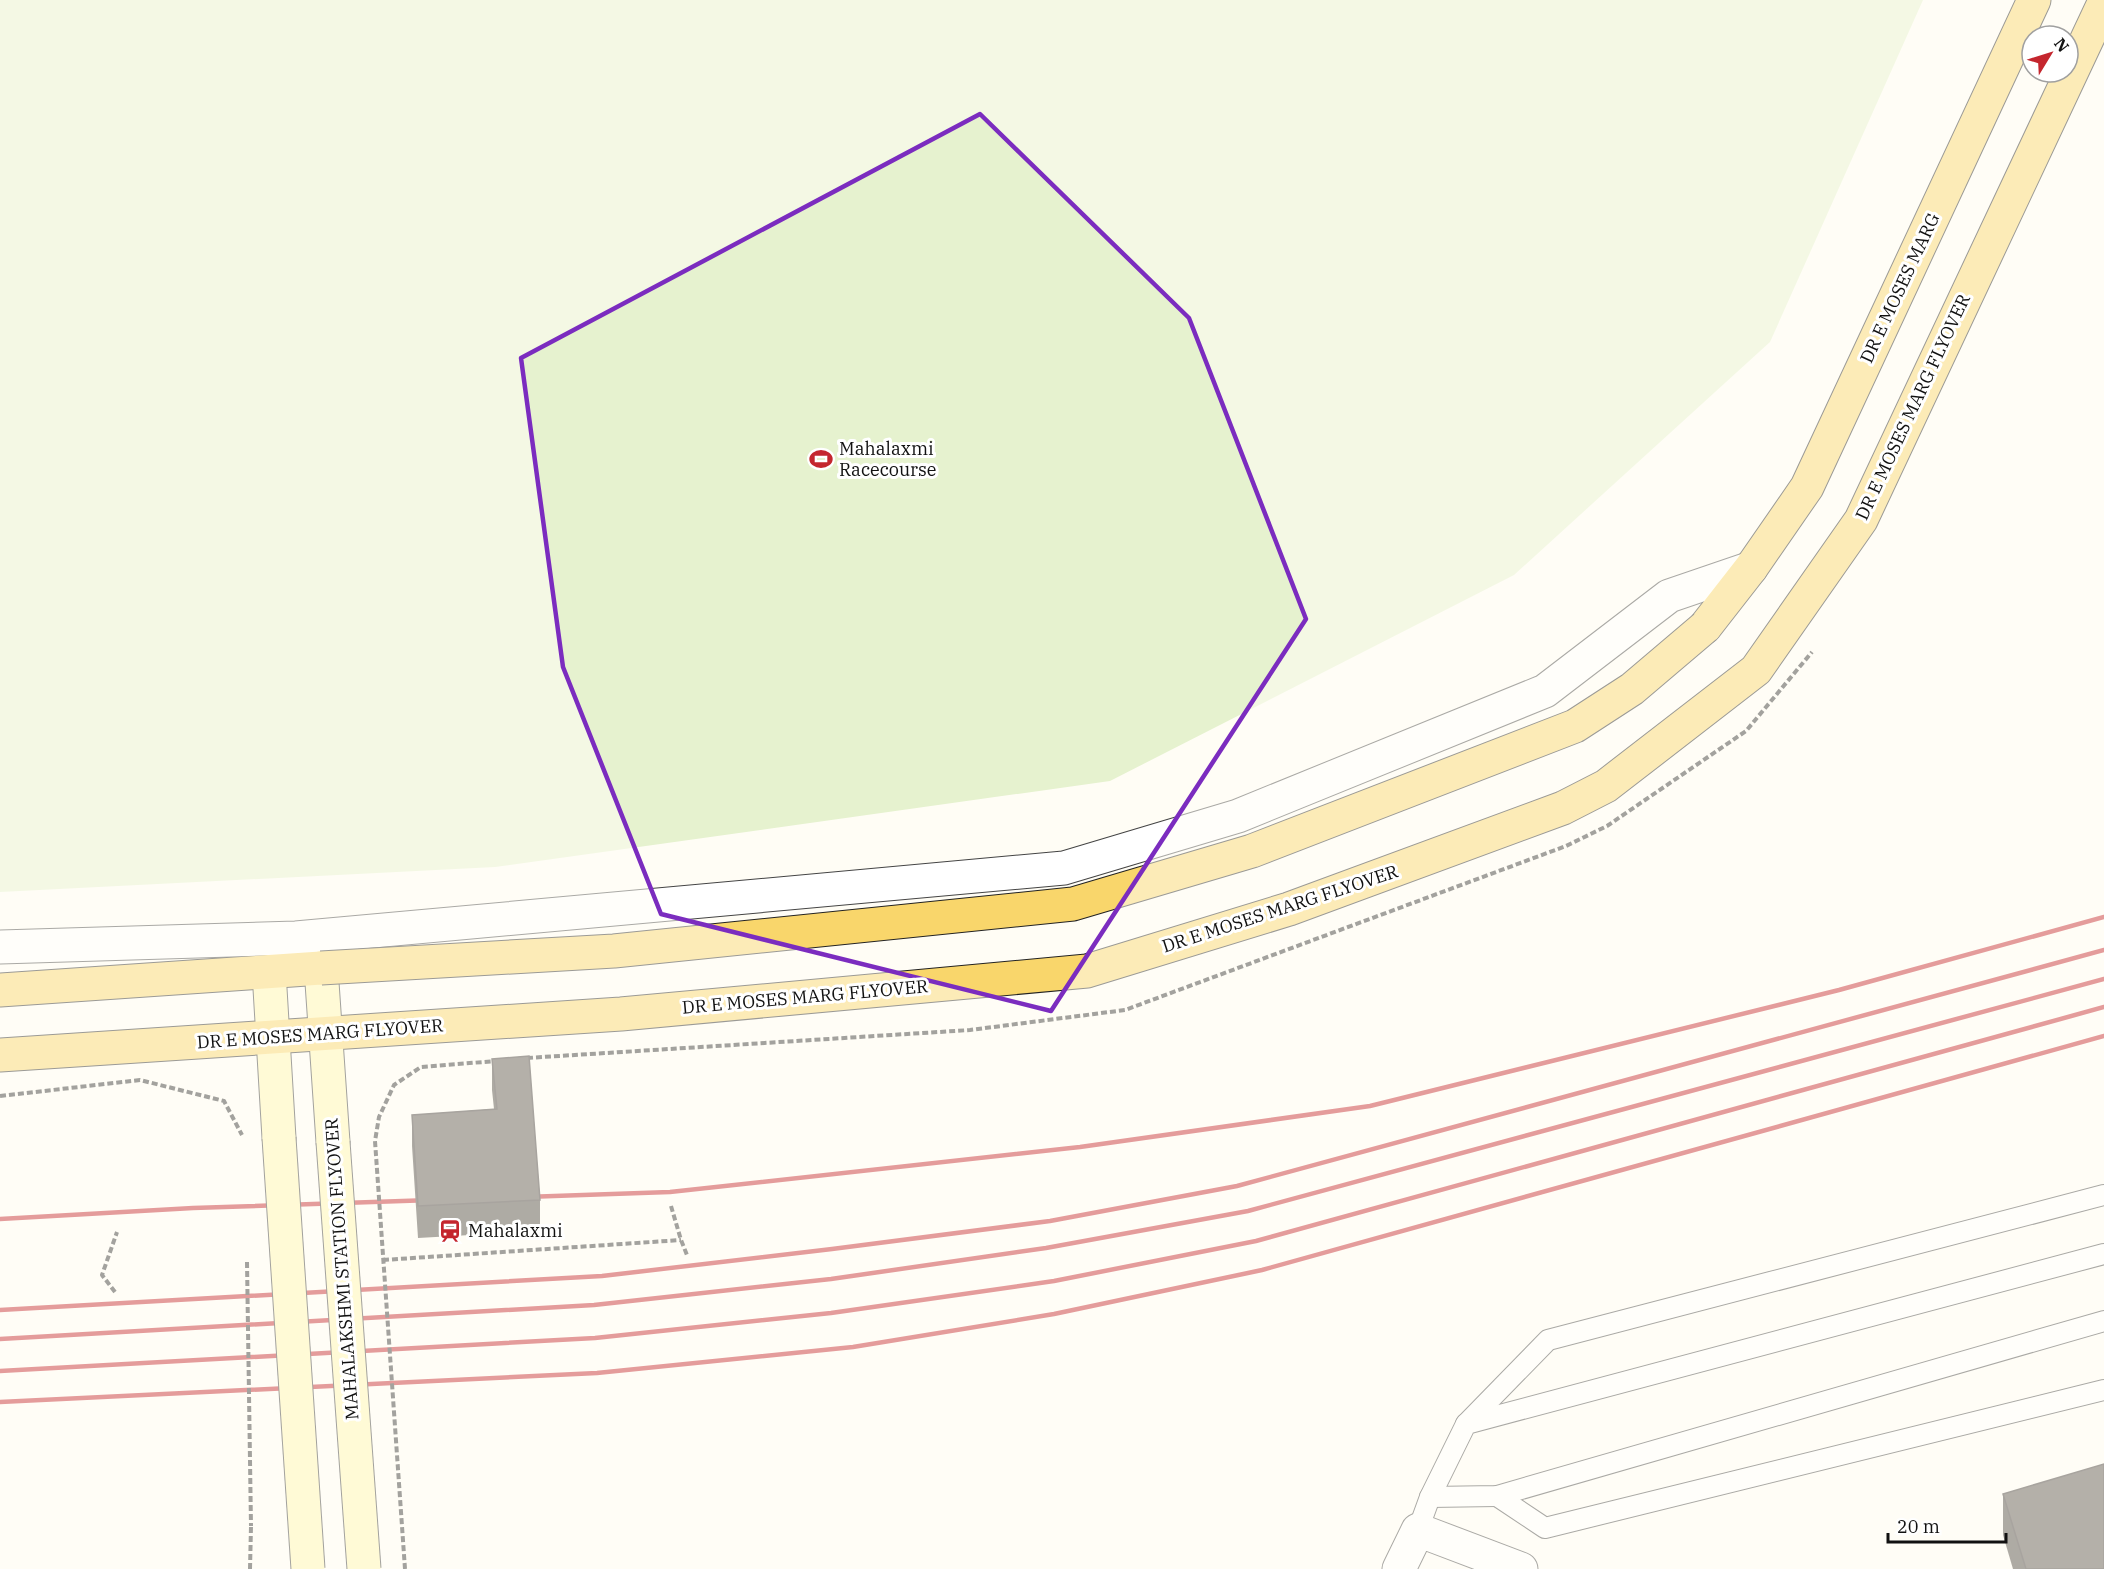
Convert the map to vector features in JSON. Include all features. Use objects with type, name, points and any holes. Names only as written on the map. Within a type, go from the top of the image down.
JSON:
[{"type":"main road","name":"DR E MOSES MARG","points":[[1751,568],[1807,487],[2034,0]]},
{"type":"main road","name":"DR E MOSES MARG FLYOVER","points":[[0,1055],[621,1014],[1087,971],[1300,905],[1563,808],[1606,786],[1756,670],[1861,520],[2104,3]]},
{"type":"main road","points":[[0,990],[614,951],[1073,904],[1252,851],[1575,726],[1632,689],[1705,627],[1751,568]]},
{"type":"main road","name":"MAHALAKSHMI STATION FLYOVER","points":[[321,968],[364,1569]]},
{"type":"main road","points":[[269,972],[308,1569]]},
{"type":"street","points":[[0,947],[296,938],[1064,868],[1238,816],[1545,691],[1669,596],[1751,568]]},
{"type":"street","points":[[1399,1569],[1418,1530],[1521,1569]]},
{"type":"lane","points":[[1418,1530],[1430,1497],[1466,1424],[1548,1340],[2104,1195]]},
{"type":"lane","points":[[1466,1424],[2104,1254]]},
{"type":"lane","points":[[1430,1497],[1497,1496],[2104,1322]]},
{"type":"lane","points":[[1497,1496],[1545,1528],[2104,1390]]},
{"type":"path","points":[[522,1058],[970,1030],[1125,1010],[1566,846],[1607,826],[1746,731],[1812,652]]},
{"type":"path","points":[[405,1569],[375,1141],[379,1117],[394,1085],[421,1067],[500,1060]]},
{"type":"path","points":[[0,1096],[140,1080],[224,1101],[245,1142]]},
{"type":"path","points":[[671,1206],[687,1255]]},
{"type":"path","points":[[115,1292],[102,1275],[117,1232]]},
{"type":"path","points":[[383,1260],[681,1240]]},
{"type":"path","points":[[247,1258],[250,1569]]},
{"type":"highlighted area","points":[[980,114],[1189,318],[1306,619],[1051,1011],[661,914],[563,667],[521,358]]},
{"type":"green space","name":"Mahalaxmi Racecourse","points":[[0,0],[1923,0],[1770,342],[1514,575],[1110,781],[495,867],[0,892]]},
{"type":"building","points":[[529,1056],[540,1200],[418,1206],[412,1115],[497,1109],[492,1059]]},
{"type":"building","points":[[2104,1464],[2104,1569],[2026,1569],[2003,1494]]},
{"type":"railway","points":[[525,1197],[670,1192],[1080,1147],[1370,1106],[1839,990],[2104,917]]},
{"type":"railway","points":[[0,1310],[602,1276],[1050,1221],[1237,1186],[2104,950]]},
{"type":"railway","points":[[0,1339],[594,1305],[831,1279],[1046,1248],[1248,1211],[2104,979]]},
{"type":"railway","points":[[0,1371],[595,1338],[831,1313],[1054,1281],[1256,1241],[2104,1007]]},
{"type":"railway","points":[[0,1402],[597,1373],[853,1347],[1054,1314],[1262,1270],[2104,1036]]},
{"type":"railway","points":[[0,1219],[193,1208],[432,1200]]},
{"type":"place","name":"Mahalaxmi Racecourse","points":[[821,459]]},
{"type":"place","name":"Mahalaxmi","points":[[450,1231]]}]
